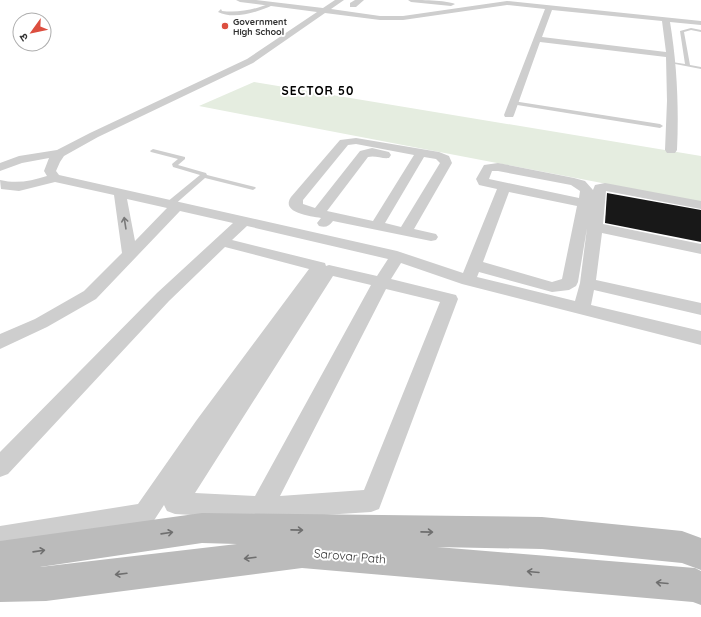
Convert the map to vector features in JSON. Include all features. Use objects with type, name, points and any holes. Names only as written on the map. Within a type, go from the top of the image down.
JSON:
[{"type":"main road","points":[[0,557],[202,528],[542,534],[682,547],[701,554]]},
{"type":"main road","name":"Sarovar Path","points":[[0,585],[46,584],[302,552],[695,585],[701,588]]},
{"type":"street","points":[[240,0],[380,18],[403,18],[480,3],[507,3],[701,23]]},
{"type":"street","points":[[55,178],[50,171],[55,157],[94,135],[250,61],[340,0]]},
{"type":"street","points":[[353,5],[360,0]]},
{"type":"street","points":[[411,0],[450,4],[456,0]]},
{"type":"street","points":[[494,0],[539,2],[613,11],[617,11],[618,4]]},
{"type":"street","points":[[509,115],[549,7]]},
{"type":"street","points":[[666,20],[672,60],[673,124],[671,150]]},
{"type":"street","points":[[537,39],[672,60]]},
{"type":"street","points":[[418,158],[356,141],[344,142],[296,200],[296,206],[301,209],[431,237]]},
{"type":"street","points":[[313,237],[325,214],[364,154],[372,152],[418,158],[439,156],[445,159],[446,163],[406,231]]},
{"type":"street","points":[[0,167],[19,160],[60,154]]},
{"type":"street","points":[[377,225],[418,158]]},
{"type":"street","points":[[474,264],[552,287],[562,286],[570,282],[587,190],[580,184],[498,167],[488,168],[482,179],[484,182],[584,203]]},
{"type":"street","points":[[0,184],[7,187],[15,187],[55,178],[397,256],[468,280],[701,338]]},
{"type":"street","points":[[468,280],[504,187]]},
{"type":"street","points":[[581,309],[588,283],[600,188],[605,187],[701,205]]},
{"type":"street","points":[[120,194],[129,253]]},
{"type":"street","points":[[0,342],[41,323],[90,295],[173,205]]},
{"type":"street","points":[[0,467],[163,297],[244,221]]},
{"type":"street","points":[[594,227],[701,249]]},
{"type":"street","points":[[0,538],[145,514],[203,427],[319,267],[222,242]]},
{"type":"street","points":[[261,508],[381,282],[397,256]]},
{"type":"street","points":[[329,270],[381,282],[450,299],[372,501],[261,508],[175,503],[329,270]]},
{"type":"street","points":[[588,283],[701,309]]},
{"type":"lane","points":[[222,10],[220,12],[234,14],[253,12],[262,10],[272,4]]},
{"type":"lane","points":[[233,9],[253,12]]},
{"type":"lane","points":[[688,66],[682,31],[691,29],[701,30]]},
{"type":"lane","points":[[672,60],[688,66],[701,68]]},
{"type":"lane","points":[[513,103],[660,126]]},
{"type":"lane","points":[[153,152],[182,158],[174,164],[175,166],[197,171],[204,174],[204,176],[253,188]]},
{"type":"lane","points":[[173,205],[204,176]]},
{"type":"shaded area","points":[[254,82],[701,156],[701,202],[199,106]]},
{"type":"building","points":[[607,193],[701,210],[701,242],[605,223]]},
{"type":"place","name":"Government High School","points":[[225,26]]},
{"type":"district","name":"SECTOR 50","points":[[318,90]]}]
